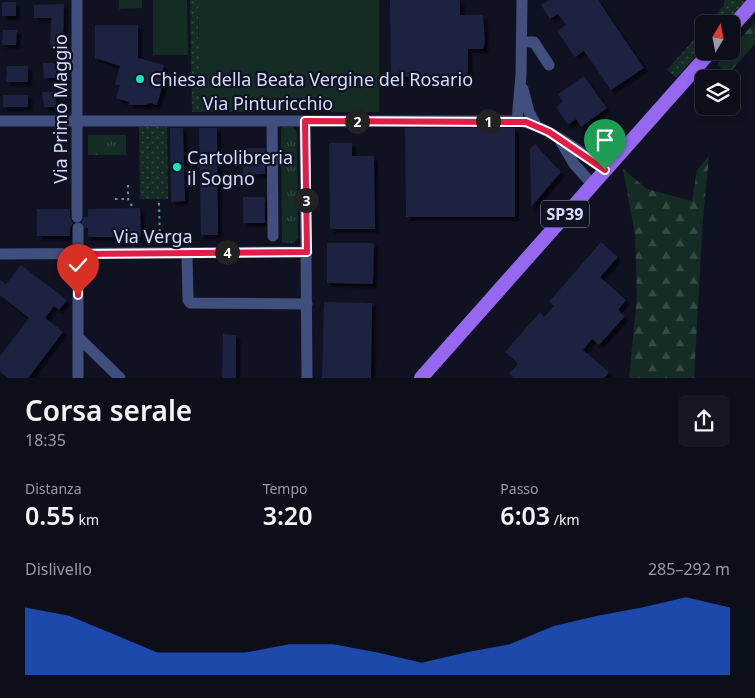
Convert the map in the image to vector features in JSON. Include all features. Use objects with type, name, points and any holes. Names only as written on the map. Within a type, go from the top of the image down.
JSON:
[{"type":"main road","points":[[740,18],[755,2]]},
{"type":"main road","name":"SP39","points":[[421,378],[703,60]]},
{"type":"street","name":"Via Primo Maggio","points":[[77,0],[79,119],[78,378]]},
{"type":"street","points":[[517,121],[521,75],[522,0]]},
{"type":"street","points":[[522,42],[534,42],[549,65]]},
{"type":"street","points":[[521,75],[524,93],[536,125]]},
{"type":"street","name":"Via Pinturicchio","points":[[0,121],[79,119],[517,121],[536,125],[605,170]]},
{"type":"street","points":[[272,121],[273,236]]},
{"type":"street","points":[[305,121],[307,378]]},
{"type":"street","points":[[560,141],[574,164],[592,184]]},
{"type":"street","name":"Via Verga","points":[[0,254],[307,252]]},
{"type":"street","points":[[187,253],[188,300],[190,303],[307,304]]},
{"type":"street","points":[[78,337],[120,378]]},
{"type":"path","points":[[128,185],[128,199],[133,208]]},
{"type":"path","points":[[115,199],[128,199]]},
{"type":"path","points":[[159,203],[160,253]]},
{"type":"green space","points":[[119,0],[142,0],[142,8],[119,9]]},
{"type":"green space","points":[[153,0],[187,0],[188,55],[153,55]]},
{"type":"green space","points":[[190,0],[198,0],[200,112],[192,112]]},
{"type":"green space","points":[[198,0],[379,0],[379,112],[200,112]]},
{"type":"green space","points":[[724,0],[746,0],[733,15],[716,15],[724,5]]},
{"type":"green space","points":[[755,22],[755,44],[732,70],[723,70],[717,65],[721,60],[740,60],[740,39]]},
{"type":"green space","points":[[695,38],[695,57],[676,78],[667,70]]},
{"type":"green space","points":[[139,127],[167,127],[168,199],[140,199]]},
{"type":"green space","points":[[281,127],[293,127],[297,132],[298,238],[294,243],[282,243]]},
{"type":"green space","points":[[88,135],[126,135],[126,155],[88,155]]},
{"type":"green space","points":[[709,156],[703,219],[694,378],[629,378],[637,296],[635,234],[623,169],[647,189],[692,201],[697,170]]},
{"type":"building","points":[[390,0],[460,0],[460,15],[483,15],[485,42],[483,49],[468,49],[468,77],[391,77]]},
{"type":"building","points":[[549,0],[598,0],[644,68],[611,90],[584,51],[575,57],[557,31],[566,25],[558,14],[550,19],[541,5]]},
{"type":"building","points":[[2,2],[16,2],[16,16],[2,16]]},
{"type":"building","points":[[64,4],[63,49],[50,49],[51,18],[34,18],[34,5]]},
{"type":"building","points":[[95,25],[138,25],[138,58],[164,65],[162,72],[166,73],[157,105],[150,103],[146,105],[128,105],[129,102],[116,98],[120,85],[115,84],[120,66],[95,58]]},
{"type":"building","points":[[3,30],[17,30],[16,45],[2,45]]},
{"type":"building","points":[[43,63],[55,63],[57,78],[44,78]]},
{"type":"building","points":[[7,66],[28,66],[28,82],[6,82]]},
{"type":"building","points":[[584,76],[607,108],[581,127],[576,119],[568,125],[556,107],[563,102],[558,94]]},
{"type":"building","points":[[42,92],[55,92],[57,107],[44,107]]},
{"type":"building","points":[[3,95],[28,95],[28,107],[3,107]]},
{"type":"building","points":[[170,128],[183,128],[185,201],[171,202]]},
{"type":"building","points":[[199,128],[217,128],[218,235],[201,235]]},
{"type":"building","points":[[405,128],[515,128],[515,217],[406,217]]},
{"type":"building","points":[[329,143],[352,143],[352,156],[374,156],[375,229],[330,229]]},
{"type":"building","points":[[535,144],[561,172],[531,207],[530,149]]},
{"type":"building","points":[[243,148],[265,148],[265,174],[243,175]]},
{"type":"building","points":[[243,197],[265,197],[265,223],[243,223]]},
{"type":"building","points":[[140,208],[141,237],[88,237],[88,228],[85,228],[82,222],[84,217],[88,217],[88,209]]},
{"type":"building","points":[[37,209],[70,209],[70,217],[73,223],[70,228],[70,236],[37,236]]},
{"type":"building","points":[[601,242],[618,257],[600,277],[626,300],[618,310],[625,316],[599,345],[592,339],[583,350],[609,372],[604,378],[514,378],[509,374],[518,364],[505,352],[540,312],[544,317],[554,306],[549,302]]},
{"type":"building","points":[[327,243],[374,243],[373,284],[327,283]]},
{"type":"building","points":[[21,265],[67,300],[59,310],[54,306],[45,318],[63,332],[28,378],[8,378],[0,372],[0,356],[29,318],[0,295],[0,280],[6,284]]},
{"type":"building","points":[[324,302],[372,303],[371,378],[322,378]]},
{"type":"building","points":[[223,334],[236,335],[236,378],[222,378]]},
{"type":"place","name":"Chiesa della Beata Vergine del Rosario","points":[[140,79]]},
{"type":"place","name":"Cartolibreria il Sogno","points":[[177,167]]},
{"type":"route","points":[[78,295],[78,254],[307,252],[305,121],[526,122],[549,132],[605,170]]}]
